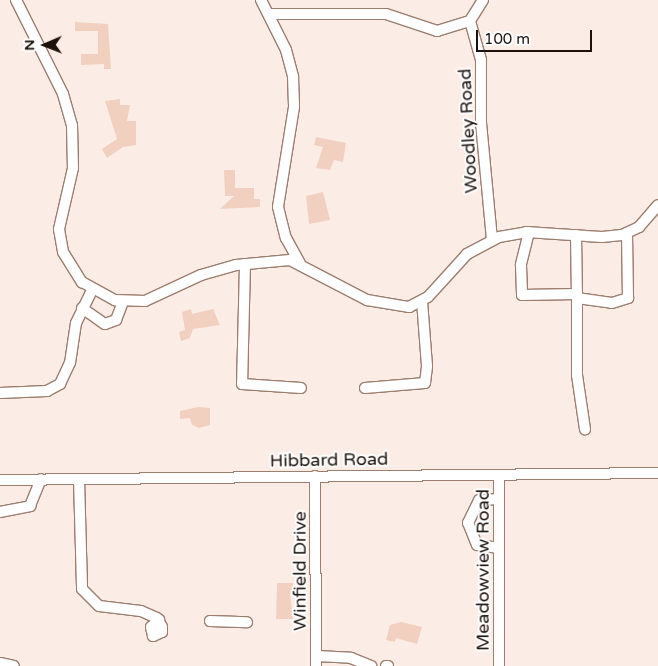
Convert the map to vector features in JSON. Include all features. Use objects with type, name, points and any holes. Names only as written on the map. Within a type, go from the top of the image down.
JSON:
[{"type":"street","points":[[16,0],[69,112],[75,151],[59,237],[74,272],[92,290],[123,302],[145,301],[201,276],[245,264],[300,262],[367,300],[400,307],[422,301],[456,263],[492,240],[529,232],[602,237],[627,233],[646,221],[658,205]]},
{"type":"street","points":[[261,0],[286,50],[294,87],[278,214],[300,262]]},
{"type":"street","points":[[269,14],[386,14],[437,31],[470,21],[483,0]]},
{"type":"street","name":"Woodley Road","points":[[470,21],[481,60],[480,114],[492,240]]},
{"type":"street","points":[[529,232],[521,265],[522,295],[577,296],[612,303],[628,298],[627,233]]},
{"type":"street","points":[[576,235],[577,375],[586,429]]},
{"type":"street","points":[[245,264],[242,384],[301,388]]},
{"type":"street","points":[[0,393],[47,391],[60,384],[67,377],[82,308],[92,290]]},
{"type":"street","points":[[365,388],[425,383],[428,366],[422,301]]},
{"type":"street","points":[[82,308],[105,324],[116,320],[123,302]]},
{"type":"street","name":"Hibbard Road","points":[[0,480],[658,473]]},
{"type":"street","name":"Meadowview Road","points":[[499,475],[499,666]]},
{"type":"street","name":"Winfield Drive","points":[[315,476],[316,661]]},
{"type":"street","points":[[0,512],[30,506],[35,501],[41,479]]},
{"type":"street","points":[[79,479],[82,589],[99,606],[141,611],[158,620]]},
{"type":"street","points":[[499,499],[479,500],[468,523],[478,545],[499,548]]},
{"type":"street","points":[[210,621],[247,622]]},
{"type":"street","points":[[316,661],[350,658],[371,666]]},
{"type":"street","points":[[0,663],[14,666]]},
{"type":"building","points":[[75,22],[108,24],[111,69],[104,69],[104,64],[81,65],[81,54],[98,54],[98,31],[75,31]]},
{"type":"building","points":[[120,99],[120,105],[130,105],[127,121],[136,121],[136,145],[123,147],[107,158],[102,149],[117,139],[105,101]]},
{"type":"building","points":[[316,137],[346,143],[343,162],[334,160],[330,170],[316,168],[323,147],[314,145]]},
{"type":"building","points":[[224,170],[235,170],[235,188],[254,188],[254,199],[260,199],[260,207],[220,209],[234,196],[225,196]]},
{"type":"building","points":[[323,192],[330,220],[309,224],[306,196]]},
{"type":"building","points":[[191,309],[192,314],[213,309],[220,325],[193,329],[190,338],[181,341],[179,332],[185,330],[182,312]]},
{"type":"building","points":[[198,407],[210,408],[210,425],[199,428],[192,425],[190,418],[180,419],[180,411]]},
{"type":"building","points":[[277,583],[293,583],[293,593],[290,593],[293,619],[276,619]]},
{"type":"building","points":[[401,622],[422,627],[417,644],[396,638],[395,642],[386,640],[390,625]]}]
